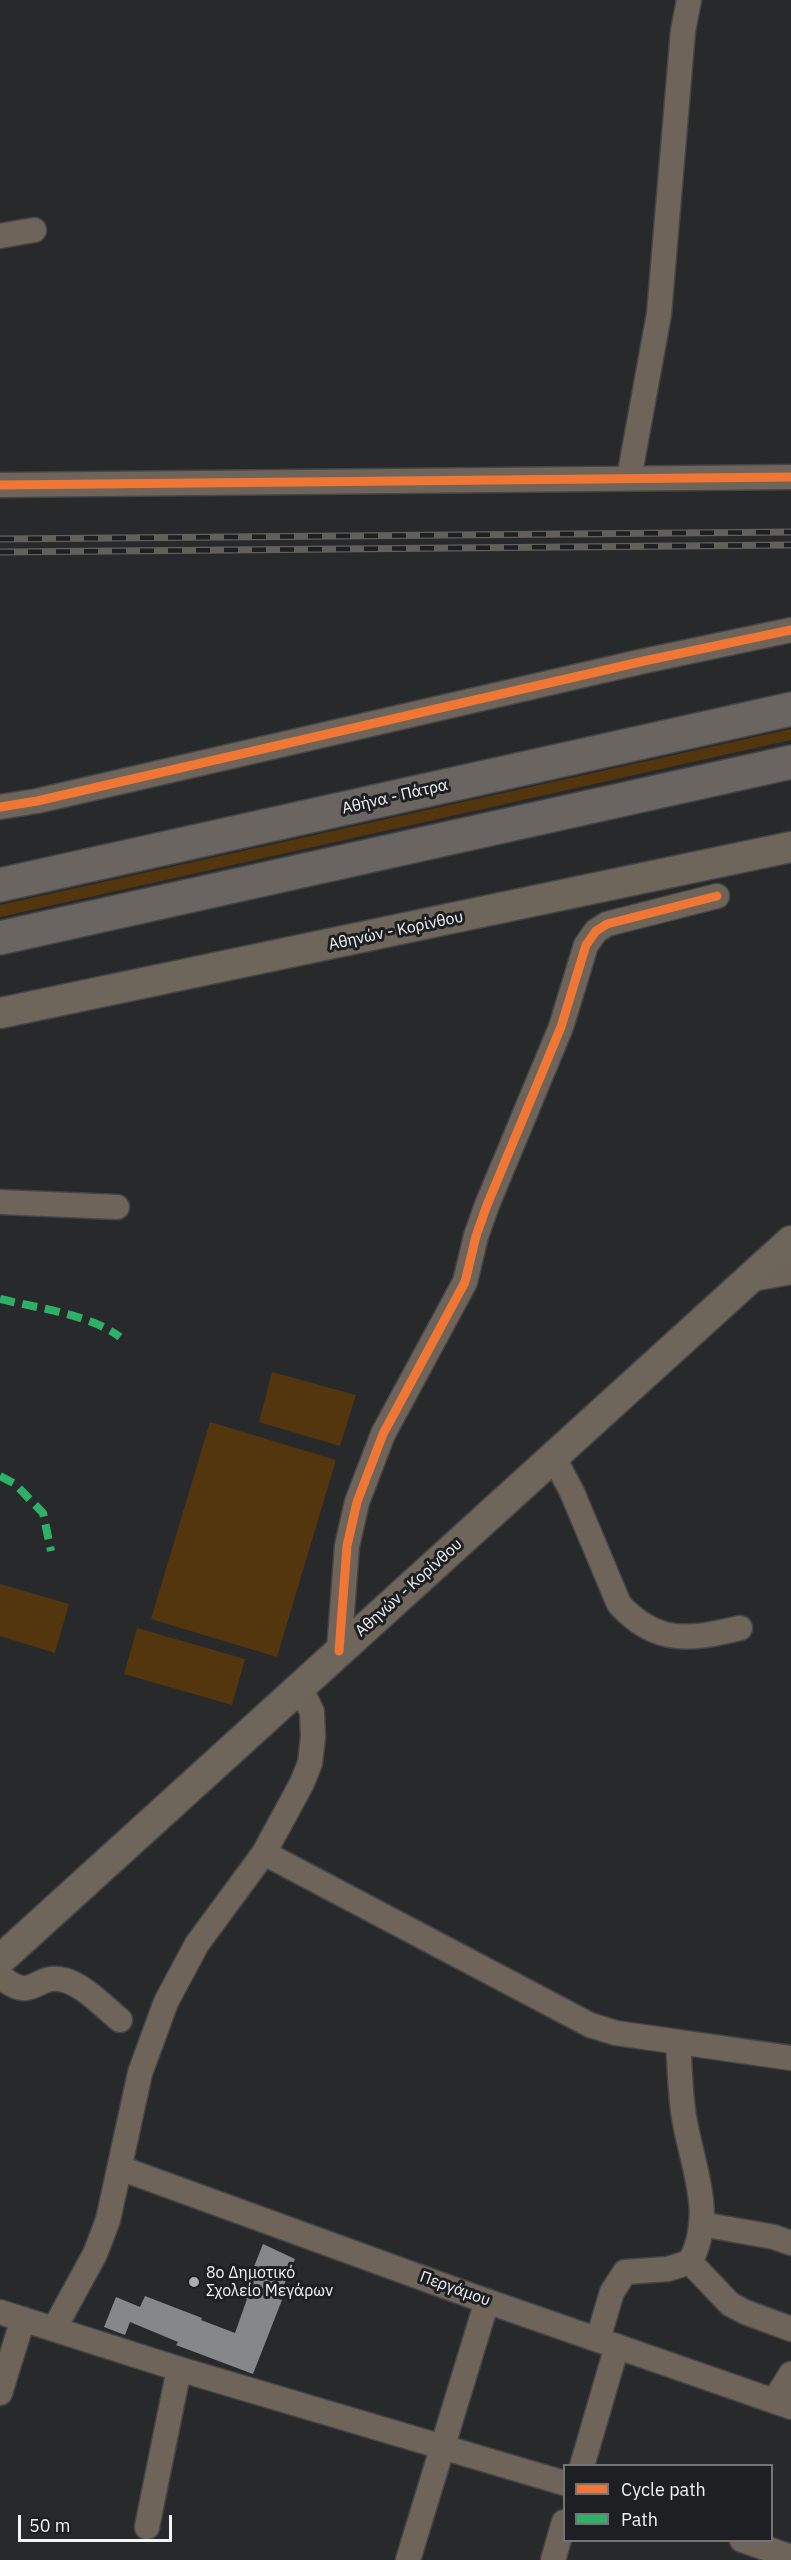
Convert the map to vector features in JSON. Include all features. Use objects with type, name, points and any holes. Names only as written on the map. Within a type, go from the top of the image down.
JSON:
[{"type":"highway","name":"Αθήνα - Πάτρα","points":[[0,885],[791,709]]},
{"type":"highway","points":[[0,938],[791,762]]},
{"type":"main road","name":"Αθηνών - Κορίνθου","points":[[0,1013],[791,847]]},
{"type":"main road","name":"Αθηνών - Κορίνθου","points":[[0,1960],[791,1242]]},
{"type":"street","points":[[628,478],[659,314],[683,31],[689,0]]},
{"type":"street","points":[[0,236],[34,230]]},
{"type":"street","points":[[0,485],[791,477]]},
{"type":"street","points":[[0,807],[72,794],[644,661],[791,630]]},
{"type":"street","points":[[339,1651],[347,1546],[357,1502],[383,1434],[411,1378],[465,1282],[476,1236],[487,1205],[549,1060],[586,945],[596,931],[607,924],[717,896]]},
{"type":"street","points":[[0,1202],[117,1207]]},
{"type":"street","points":[[747,1280],[791,1272]]},
{"type":"street","points":[[553,1456],[572,1492],[619,1604],[641,1626],[680,1637],[708,1636],[740,1628]]},
{"type":"street","points":[[54,2329],[95,2254],[108,2220],[140,2073],[175,1984],[197,1944],[264,1853],[302,1783],[310,1763],[313,1737],[312,1712],[300,1687]]},
{"type":"street","points":[[264,1853],[590,2025],[616,2033],[791,2058]]},
{"type":"street","points":[[0,1976],[11,1986],[20,1989],[31,1988],[52,1978],[64,1980],[79,1987],[120,2020]]},
{"type":"street","points":[[582,2464],[607,2342],[612,2292],[625,2272],[668,2269],[690,2262],[698,2247],[701,2224],[700,2182],[684,2118],[678,2043]]},
{"type":"street","name":"Περγάμου","points":[[120,2168],[487,2301],[783,2404]]},
{"type":"street","points":[[701,2224],[774,2237],[791,2243]]},
{"type":"street","points":[[690,2262],[730,2304],[791,2329]]},
{"type":"street","points":[[408,2560],[487,2301]]},
{"type":"street","points":[[0,2312],[179,2370],[563,2483]]},
{"type":"street","points":[[0,2393],[23,2319]]},
{"type":"street","points":[[147,2527],[179,2370]]},
{"type":"street","points":[[783,2404],[791,2374]]},
{"type":"street","points":[[553,2560],[563,2525]]},
{"type":"street","points":[[744,2542],[791,2557]]},
{"type":"shaded area","points":[[791,729],[791,740],[0,917],[0,905]]},
{"type":"shaded area","points":[[272,1372],[356,1395],[340,1446],[259,1422]]},
{"type":"shaded area","points":[[210,1422],[336,1460],[277,1657],[151,1619]]},
{"type":"shaded area","points":[[0,1584],[69,1604],[55,1653],[0,1636]]},
{"type":"shaded area","points":[[137,1628],[245,1659],[232,1705],[124,1674]]},
{"type":"building","points":[[263,2244],[295,2259],[278,2299],[282,2300],[253,2374],[176,2345],[178,2342],[130,2322],[125,2335],[104,2327],[116,2297],[140,2307],[145,2296],[235,2333],[247,2299],[242,2297]]},
{"type":"railway","points":[[0,539],[791,532]]},
{"type":"railway","points":[[0,552],[791,545]]},
{"type":"marked path","points":[[0,1299],[78,1317],[120,1337]]},
{"type":"marked path","points":[[0,1476],[15,1484],[43,1513],[51,1551]]},
{"type":"cycle path","points":[[0,485],[791,477]]},
{"type":"cycle path","points":[[0,807],[37,801],[644,661],[791,630]]},
{"type":"cycle path","points":[[339,1651],[347,1546],[357,1502],[383,1434],[465,1282],[476,1236],[487,1205],[561,1027],[586,945],[596,931],[607,924],[717,896]]},
{"type":"place","name":"8ο Δημοτικό Σχολείο Μεγάρων","points":[[194,2282]]}]
